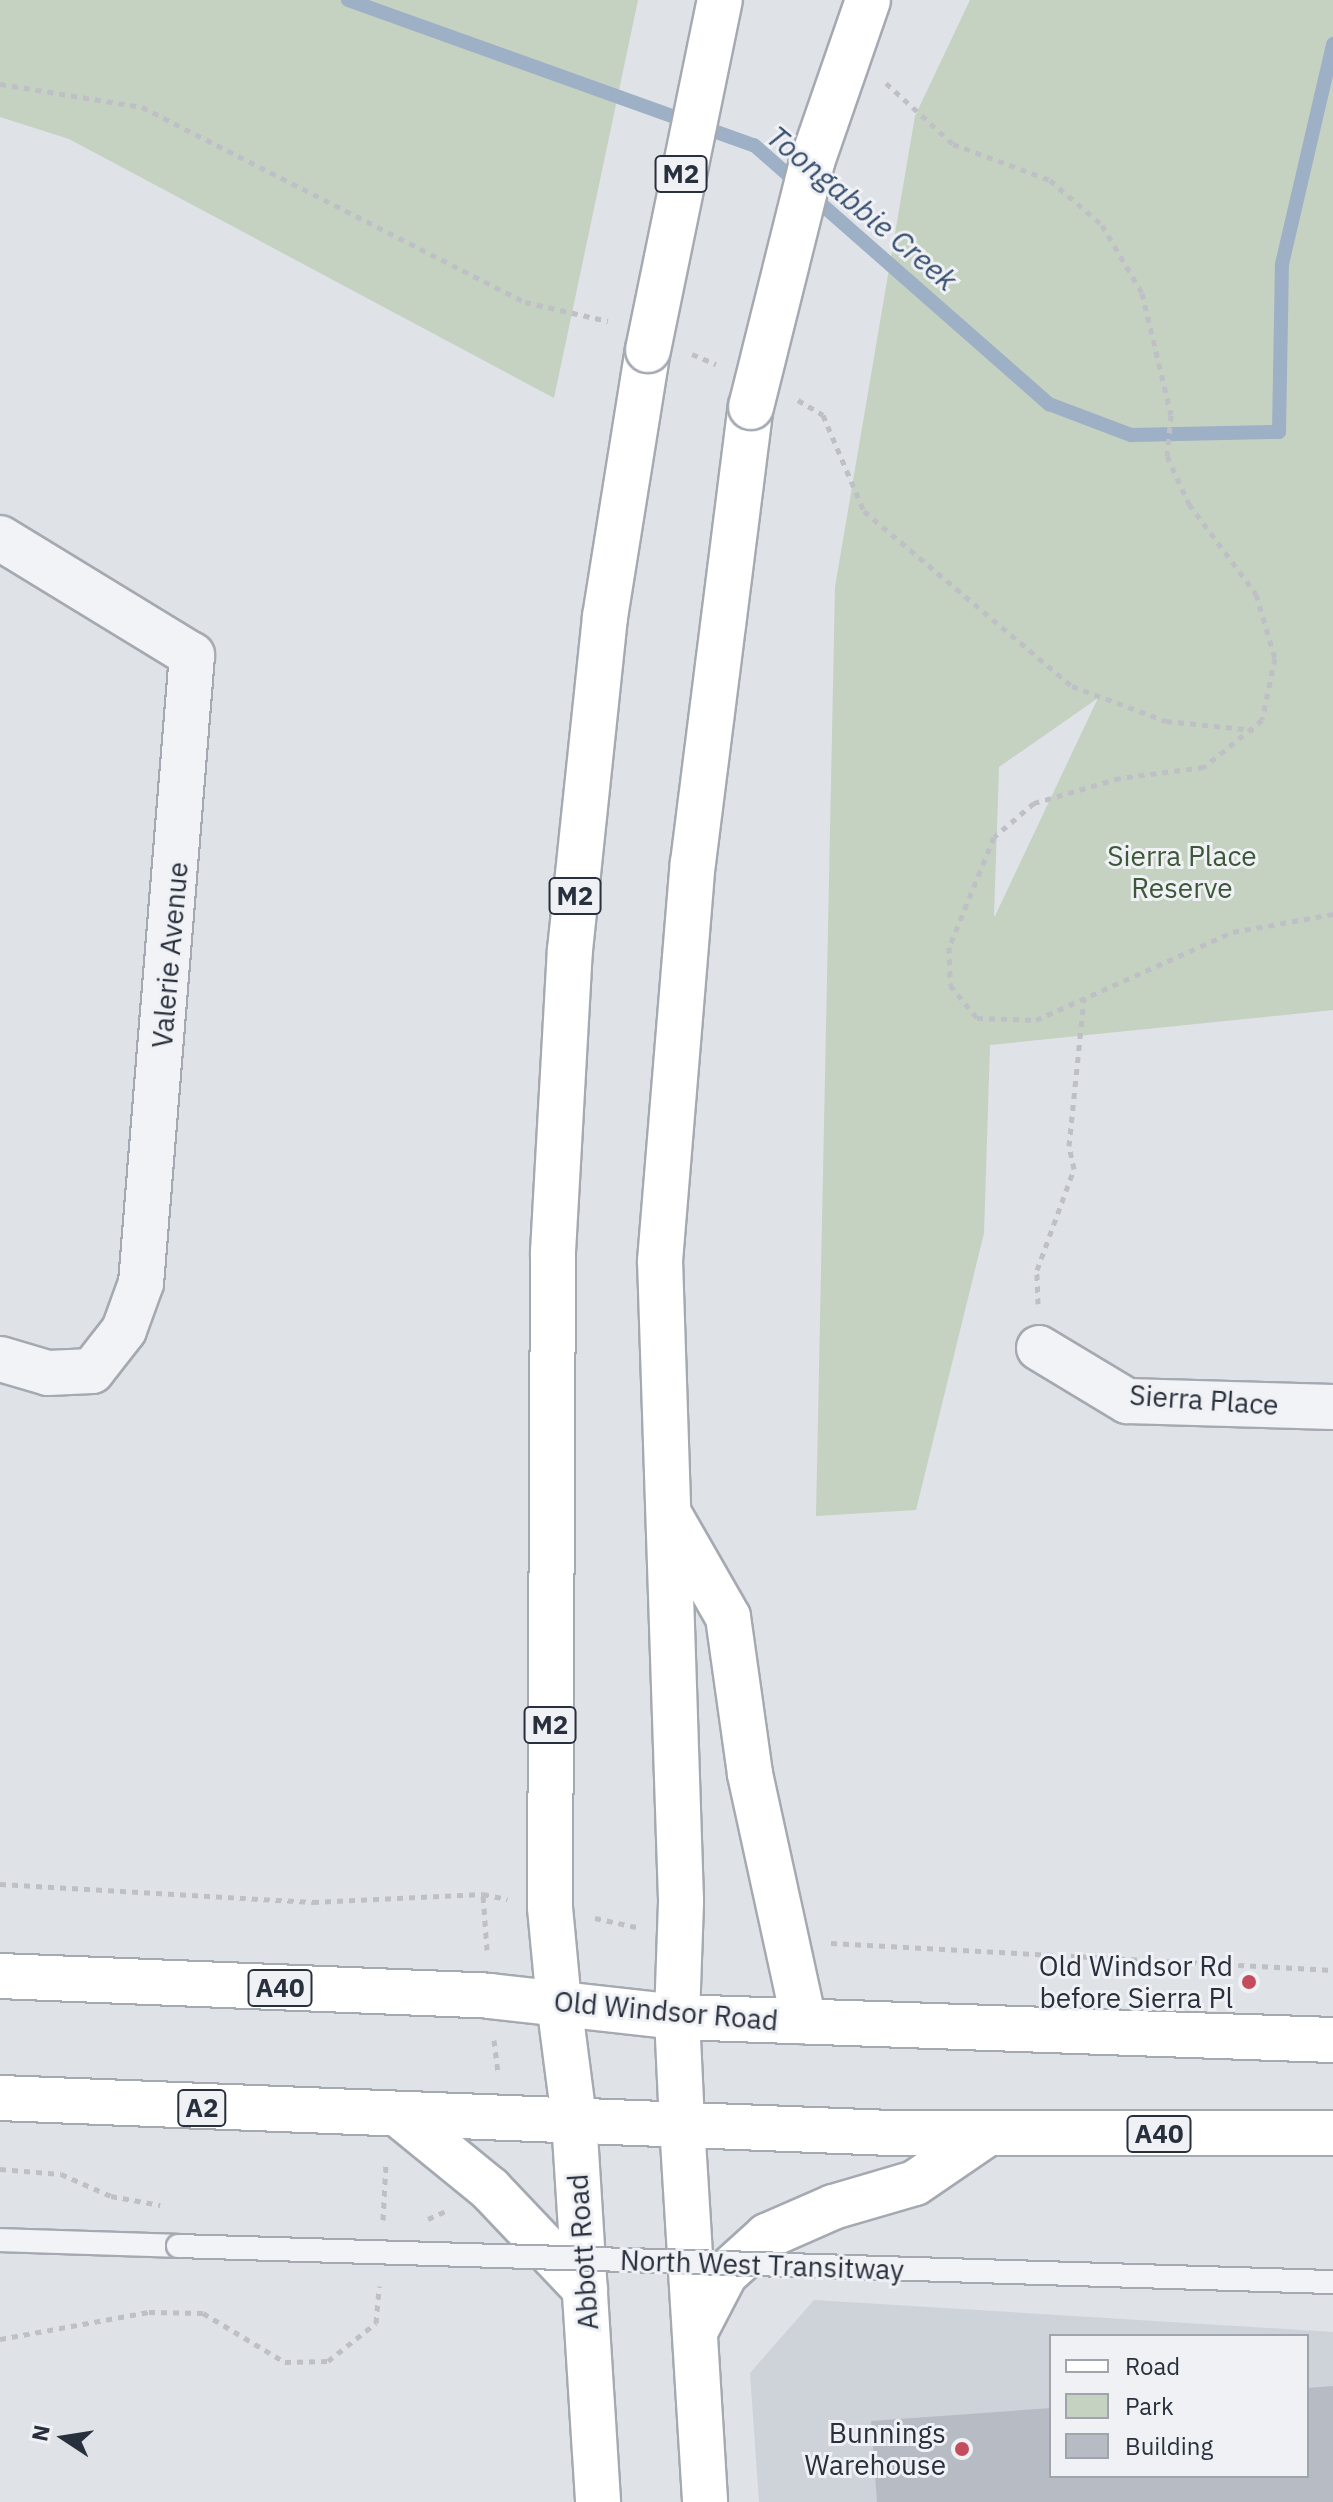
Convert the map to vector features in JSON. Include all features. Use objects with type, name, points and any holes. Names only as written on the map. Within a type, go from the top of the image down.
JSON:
[{"type":"main road","name":"M2","points":[[559,2003],[550,1907],[555,1220],[573,918],[605,617],[648,350],[720,0]]},
{"type":"main road","points":[[705,2502],[677,2017],[681,1900],[660,1261],[673,1061],[751,407],[812,162],[868,0]]},
{"type":"main road","points":[[666,1509],[728,1617],[750,1774],[789,1941],[804,2021]]},
{"type":"main road","name":"Old Windsor Road","points":[[0,1976],[559,2003],[677,2017],[1333,2040]]},
{"type":"main road","name":"Abbott Road","points":[[559,2003],[574,2119],[598,2502]]},
{"type":"main road","name":"A2","points":[[0,2098],[403,2118],[574,2119],[682,2124]]},
{"type":"main road","points":[[403,2118],[490,2189],[585,2289]]},
{"type":"main road","name":"A40","points":[[682,2124],[985,2135],[1333,2133]]},
{"type":"main road","points":[[695,2332],[725,2274],[767,2236],[833,2207],[915,2183],[985,2135]]},
{"type":"street","name":"Valerie Avenue","points":[[0,538],[192,655],[141,1283],[124,1330],[92,1371],[48,1373],[0,1359]]},
{"type":"street","name":"Sierra Place","points":[[1039,1348],[1127,1401],[1333,1407]]},
{"type":"lane","name":"North West Transitway","points":[[0,2240],[1333,2282]]},
{"type":"path","points":[[875,69],[915,116],[953,144],[1050,180],[1102,225],[1142,293],[1171,415],[1167,456],[1189,504],[1256,594],[1275,658],[1262,720],[1204,767],[1120,778],[1034,803],[994,837],[949,947],[950,985],[977,1018],[1036,1020],[1233,932],[1333,914]]},
{"type":"path","points":[[1039,1348],[1037,1270],[1074,1169],[1069,1146],[1084,997]]},
{"type":"path","points":[[0,1884],[313,1902],[483,1894]]},
{"type":"path","points":[[789,1941],[1333,1970]]},
{"type":"path","points":[[0,2169],[61,2174],[111,2196],[160,2205]]},
{"type":"shaded area","points":[[814,2300],[1333,2332],[1333,2502],[759,2502],[750,2373]]},
{"type":"green space","points":[[0,0],[638,0],[554,398],[69,139],[0,117]]},
{"type":"green space","name":"Sierra Place Reserve","points":[[970,0],[1333,0],[1333,1010],[990,1045],[984,1233],[916,1510],[816,1516],[835,587],[915,116]],"holes":[[[1098,698],[995,916],[999,767]]]},
{"type":"building","name":"Bunnings Warehouse","points":[[1333,2386],[1333,2502],[877,2502],[871,2421],[1049,2408],[1049,2478],[1309,2478],[1309,2388]]},
{"type":"waterway","name":"Toongabbie Creek","points":[[348,0],[754,145],[1049,404],[1131,435],[1279,432],[1282,264],[1333,44]]},
{"type":"place","name":"Old Windsor Rd before Sierra Pl","points":[[1249,1982]]},
{"type":"place","name":"Bunnings Warehouse","points":[[962,2449]]}]
